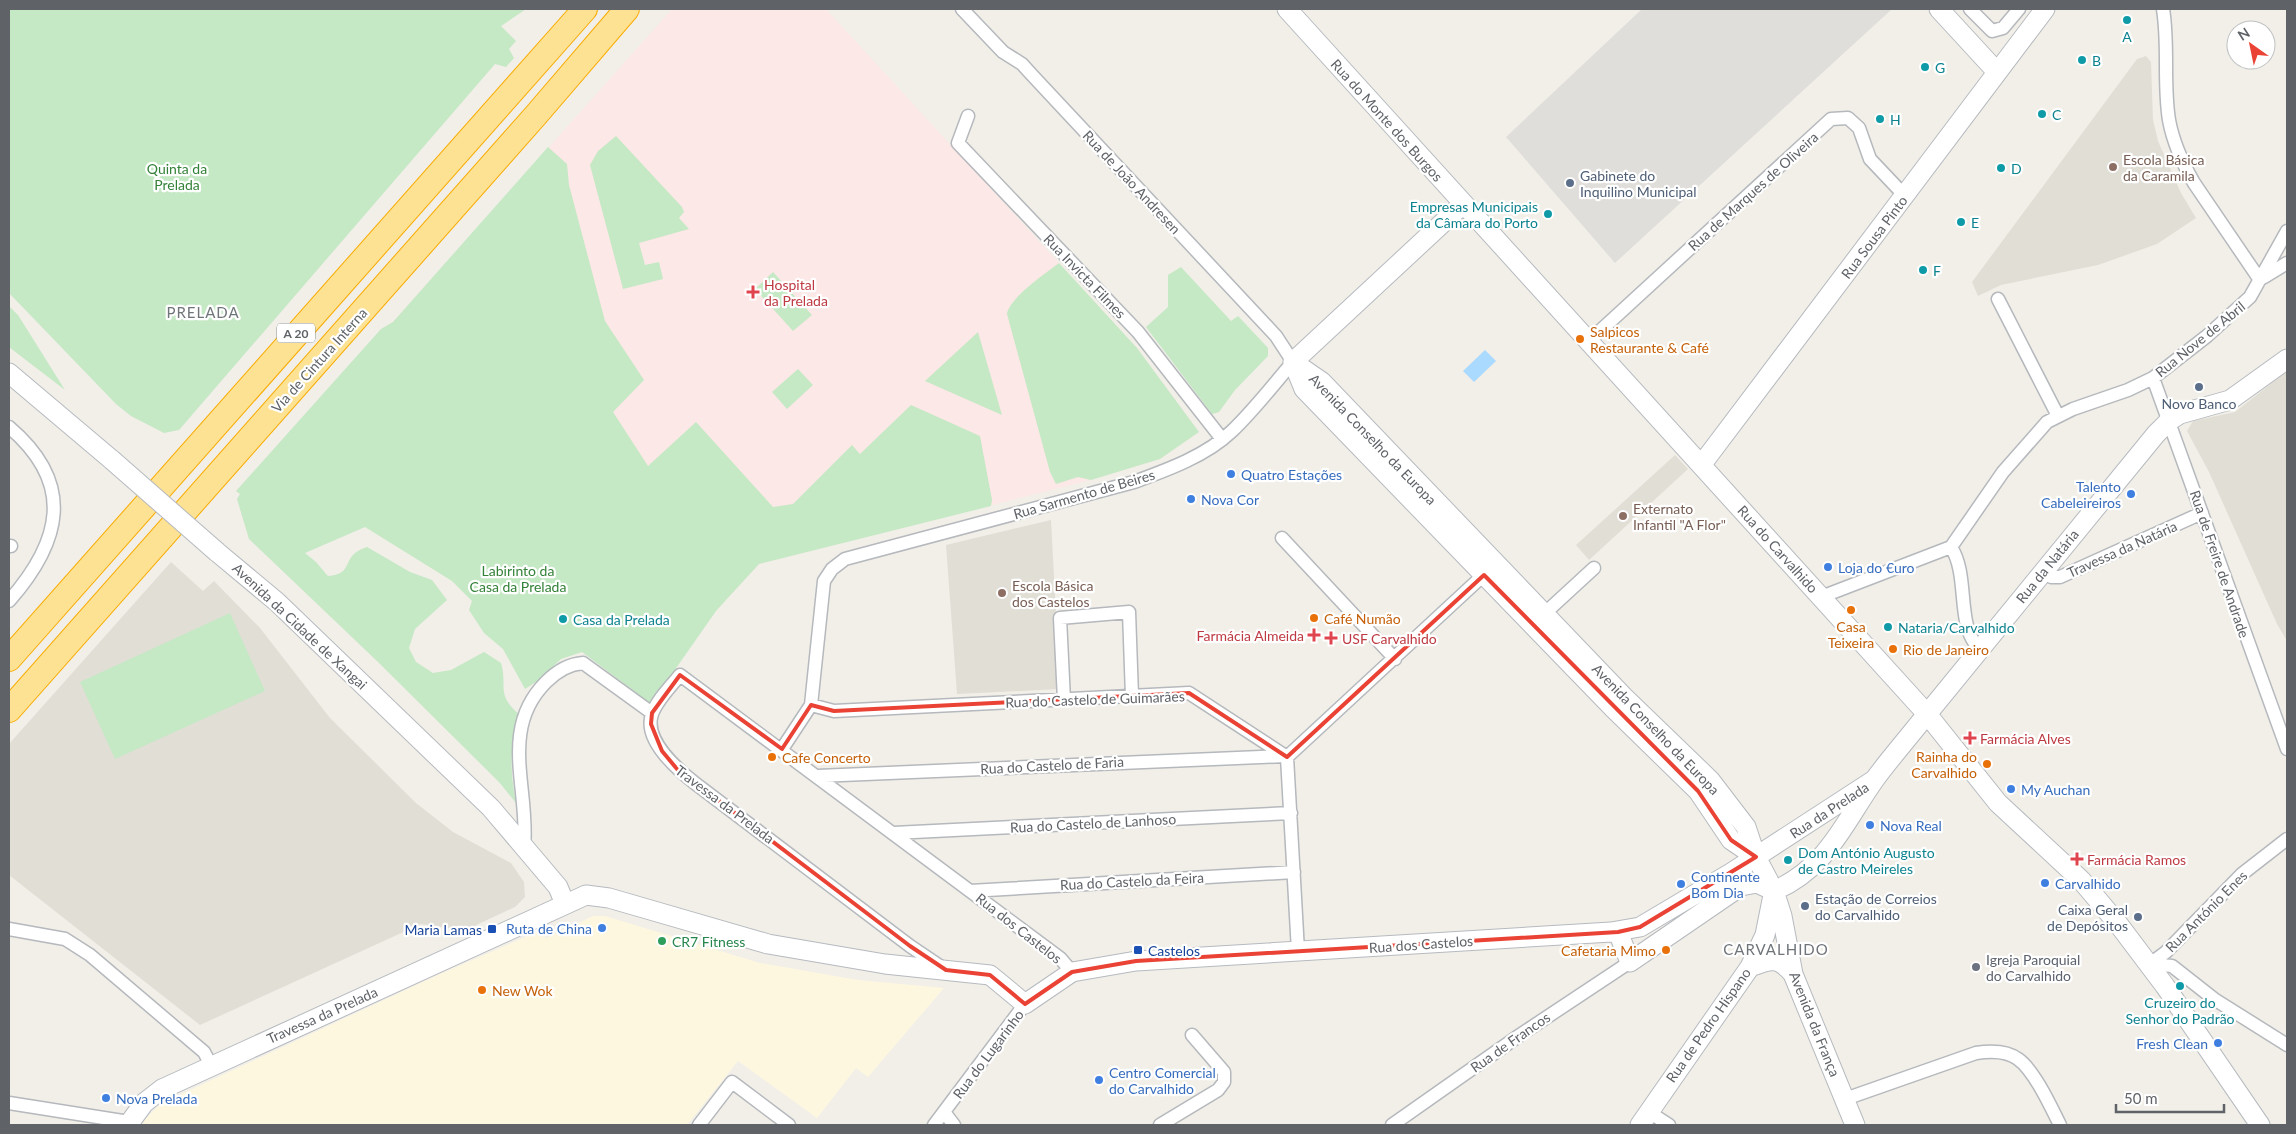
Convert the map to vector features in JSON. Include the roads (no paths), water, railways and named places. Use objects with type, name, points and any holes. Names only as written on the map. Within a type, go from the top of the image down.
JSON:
[{"type":"highway","name":"A 20","points":[[9,659],[585,9]]},
{"type":"highway","name":"Via de Cintura Interna","points":[[9,710],[536,115],[627,9]]},
{"type":"main road","name":"Rua do Monte dos Burgos","points":[[1287,9],[1589,341]]},
{"type":"main road","points":[[1939,9],[1997,72]]},
{"type":"main road","name":"Rua Sousa Pinto","points":[[1702,464],[2045,9]]},
{"type":"main road","name":"Rua Sarmento de Beires","points":[[1293,362],[1463,204]]},
{"type":"main road","name":"Rua do Carvalhido","points":[[1589,341],[1927,714],[1998,803],[2081,880],[2150,964],[2260,1125]]},
{"type":"main road","points":[[2169,420],[2194,409],[2230,400],[2287,358]]},
{"type":"main road","name":"Avenida Conselho da Europa","points":[[1293,362],[1304,388],[1489,569],[1613,708],[1698,791],[1731,840],[1756,857]]},
{"type":"main road","name":"Avenida da Cidade de Xangai","points":[[9,373],[276,602],[491,808],[558,887],[565,904]]},
{"type":"main road","name":"Rua da Natária","points":[[1874,780],[2169,420]]},
{"type":"main road","name":"Avenida Conselho da Europa","points":[[1489,569],[1544,614],[1710,780],[1746,827],[1756,857]]},
{"type":"main road","name":"Rua da Prelada","points":[[1618,932],[1640,927],[1756,857],[1874,780]]},
{"type":"main road","name":"Rua da Prelada","points":[[1774,891],[1790,884],[1811,869],[1848,823],[1874,780]]},
{"type":"main road","points":[[1756,857],[1774,891]]},
{"type":"main road","points":[[1618,932],[1630,962],[1741,886],[1757,883],[1774,891]]},
{"type":"main road","name":"Rua de Pedro Hispano","points":[[1644,1119],[1750,967],[1765,935],[1774,891]]},
{"type":"main road","name":"Avenida da França","points":[[1774,891],[1782,916],[1793,974],[1855,1125]]},
{"type":"main road","name":"Travessa da Prelada","points":[[129,1124],[144,1103],[162,1089],[586,895],[598,895],[768,944],[885,964],[990,975],[1026,1004]]},
{"type":"main road","points":[[1640,927],[1640,938],[1649,950]]},
{"type":"main road","name":"Rua dos Castelos","points":[[1072,972],[1136,961],[1618,932]]},
{"type":"main road","points":[[1750,967],[1774,960],[1786,965],[1793,974]]},
{"type":"main road","name":"Rua do Lugarinho","points":[[1026,1004],[1072,972]]},
{"type":"street","name":"Rua de João Andresen","points":[[962,9],[1003,52],[1022,64],[1039,82],[1276,336],[1293,362]]},
{"type":"street","points":[[1970,9],[1992,31],[2003,28],[2019,9]]},
{"type":"street","points":[[2163,9],[2167,38],[2167,102],[2173,136],[2194,183],[2260,280],[2287,263]]},
{"type":"street","name":"Rua Invicta Filmes","points":[[968,116],[958,143],[1138,332],[1222,439]]},
{"type":"street","name":"Rua de Marques de Oliveira","points":[[1589,341],[1831,119],[1848,118],[1859,128],[1870,159],[1905,196]]},
{"type":"street","name":"Rua Nove de Abril","points":[[1951,547],[2002,472],[2046,422],[2128,390],[2153,378],[2207,336],[2250,297],[2287,231]]},
{"type":"street","points":[[1998,299],[2058,416]]},
{"type":"street","name":"Rua Sarmento de Beires","points":[[782,749],[811,705],[824,582],[832,569],[845,559],[1134,482],[1205,451],[1232,431],[1293,362]]},
{"type":"street","name":"Rua de Freire de Andrade","points":[[2153,378],[2287,749]]},
{"type":"street","points":[[9,428],[40,461],[51,488],[54,506],[52,523],[43,555],[27,580],[9,601]]},
{"type":"street","name":"Travessa da Natária","points":[[2043,572],[2051,577],[2060,577],[2202,513]]},
{"type":"street","points":[[1282,538],[1395,659]]},
{"type":"street","points":[[1821,597],[1951,547],[1960,565],[1969,635],[1980,649]]},
{"type":"street","points":[[1544,614],[1594,568]]},
{"type":"street","points":[[1298,951],[1287,756],[1395,659],[1489,569]]},
{"type":"street","points":[[1064,700],[1060,618],[1129,612],[1132,696]]},
{"type":"street","points":[[524,848],[526,817],[517,762],[518,749],[529,705],[538,690],[554,674],[565,667],[583,663],[652,713]]},
{"type":"street","name":"Rua dos Castelos","points":[[652,713],[680,675],[782,749],[1060,958],[1072,972]]},
{"type":"street","name":"Rua do Castelo de Guimarães","points":[[811,705],[834,711],[1189,694],[1287,756]]},
{"type":"street","name":"Travessa da Prelada","points":[[652,713],[650,724],[656,739],[662,751],[677,768],[910,946],[946,970]]},
{"type":"street","name":"Rua do Castelo de Faria","points":[[818,776],[1287,756]]},
{"type":"street","name":"Rua do Castelo de Lanhoso","points":[[894,833],[1291,813]]},
{"type":"street","name":"Rua António Enes","points":[[2150,964],[2166,952],[2242,874],[2287,839]]},
{"type":"street","name":"Rua do Castelo da Feira","points":[[970,891],[1294,872]]},
{"type":"street","points":[[9,929],[65,938],[90,955],[204,1052],[211,1065]]},
{"type":"street","name":"Rua de Francos","points":[[1392,1125],[1520,1035],[1630,962]]},
{"type":"street","points":[[2150,964],[2172,966],[2214,999],[2287,1045]]},
{"type":"street","name":"Rua do Lugarinho","points":[[934,1125],[1026,1004]]},
{"type":"street","points":[[1160,1125],[1218,1090],[1224,1082],[1224,1072],[1192,1035]]},
{"type":"street","points":[[1845,1099],[1976,1053],[1991,1050],[2017,1058],[2029,1071],[2060,1125]]},
{"type":"street","points":[[699,1125],[732,1082],[789,1125]]},
{"type":"street","points":[[9,1103],[129,1124]]},
{"type":"street","points":[[944,1112],[954,1125]]},
{"type":"street","points":[[1644,1119],[1669,1125]]},
{"type":"water","points":[[1485,350],[1496,361],[1474,382],[1463,371]]},
{"type":"place","name":"A","points":[[2127,20]]},
{"type":"place","name":"B","points":[[2082,60]]},
{"type":"place","name":"G","points":[[1925,67]]},
{"type":"place","name":"C","points":[[2042,114]]},
{"type":"place","name":"H","points":[[1880,119]]},
{"type":"place","name":"Escola Básica da Caramila","points":[[2113,167]]},
{"type":"place","name":"D","points":[[2001,168]]},
{"type":"place","name":"Gabinete do Inquilino Municipal","points":[[1570,183]]},
{"type":"place","name":"Empresas Municipais da Câmara do Porto","points":[[1548,214]]},
{"type":"place","name":"E","points":[[1961,222]]},
{"type":"place","name":"F","points":[[1923,270]]},
{"type":"place","name":"Hospital da Prelada","points":[[753,292]]},
{"type":"place","name":"Salpicos Restaurante & Café","points":[[1580,339]]},
{"type":"place","name":"Novo Banco","points":[[2199,387]]},
{"type":"place","name":"Quatro Estações","points":[[1231,474]]},
{"type":"place","name":"Talento Cabeleireiros","points":[[2131,494]]},
{"type":"place","name":"Nova Cor","points":[[1191,499]]},
{"type":"place","name":"Externato Infantil \"A Flor\"","points":[[1623,516]]},
{"type":"place","name":"Loja do €uro","points":[[1828,567]]},
{"type":"place","name":"Escola Básica dos Castelos","points":[[1002,593]]},
{"type":"place","name":"Casa Teixeira","points":[[1851,610]]},
{"type":"place","name":"Café Numão","points":[[1314,618]]},
{"type":"place","name":"Casa da Prelada","points":[[563,619]]},
{"type":"place","name":"Nataria/Carvalhido","points":[[1888,627]]},
{"type":"place","name":"Farmácia Almeida","points":[[1314,635]]},
{"type":"place","name":"USF Carvalhido","points":[[1331,638]]},
{"type":"place","name":"Rio de Janeiro","points":[[1893,649]]},
{"type":"place","name":"Farmácia Alves","points":[[1970,738]]},
{"type":"place","name":"Cafe Concerto","points":[[772,757]]},
{"type":"place","name":"Rainha do Carvalhido","points":[[1987,764]]},
{"type":"place","name":"My Auchan","points":[[2011,789]]},
{"type":"place","name":"Nova Real","points":[[1870,825]]},
{"type":"place","name":"Farmácia Ramos","points":[[2077,859]]},
{"type":"place","name":"Dom António Augusto de Castro Meireles","points":[[1788,860]]},
{"type":"place","name":"Carvalhido","points":[[2045,883]]},
{"type":"place","name":"Continente Bom Dia","points":[[1681,884]]},
{"type":"place","name":"Estação de Correios do Carvalhido","points":[[1805,906]]},
{"type":"place","name":"Caixa Geral de Depósitos","points":[[2138,917]]},
{"type":"place","name":"Ruta de China","points":[[602,928]]},
{"type":"place","name":"Maria Lamas","points":[[492,929]]},
{"type":"place","name":"CR7 Fitness","points":[[662,941]]},
{"type":"place","name":"Castelos","points":[[1138,950]]},
{"type":"place","name":"Cafetaria Mimo","points":[[1666,950]]},
{"type":"place","name":"Igreja Paroquial do Carvalhido","points":[[1976,967]]},
{"type":"place","name":"Cruzeiro do Senhor do Padrão","points":[[2180,986]]},
{"type":"place","name":"New Wok","points":[[482,990]]},
{"type":"place","name":"Fresh Clean","points":[[2218,1043]]},
{"type":"place","name":"Centro Comercial do Carvalhido","points":[[1099,1080]]},
{"type":"place","name":"Nova Prelada","points":[[106,1098]]},
{"type":"district","name":"PRELADA","points":[[203,312]]},
{"type":"district","name":"CARVALHIDO","points":[[1776,949]]},
{"type":"park label","name":"Quinta da Prelada","points":[[177,176]]},
{"type":"park label","name":"Labirinto da Casa da Prelada","points":[[518,578]]}]
